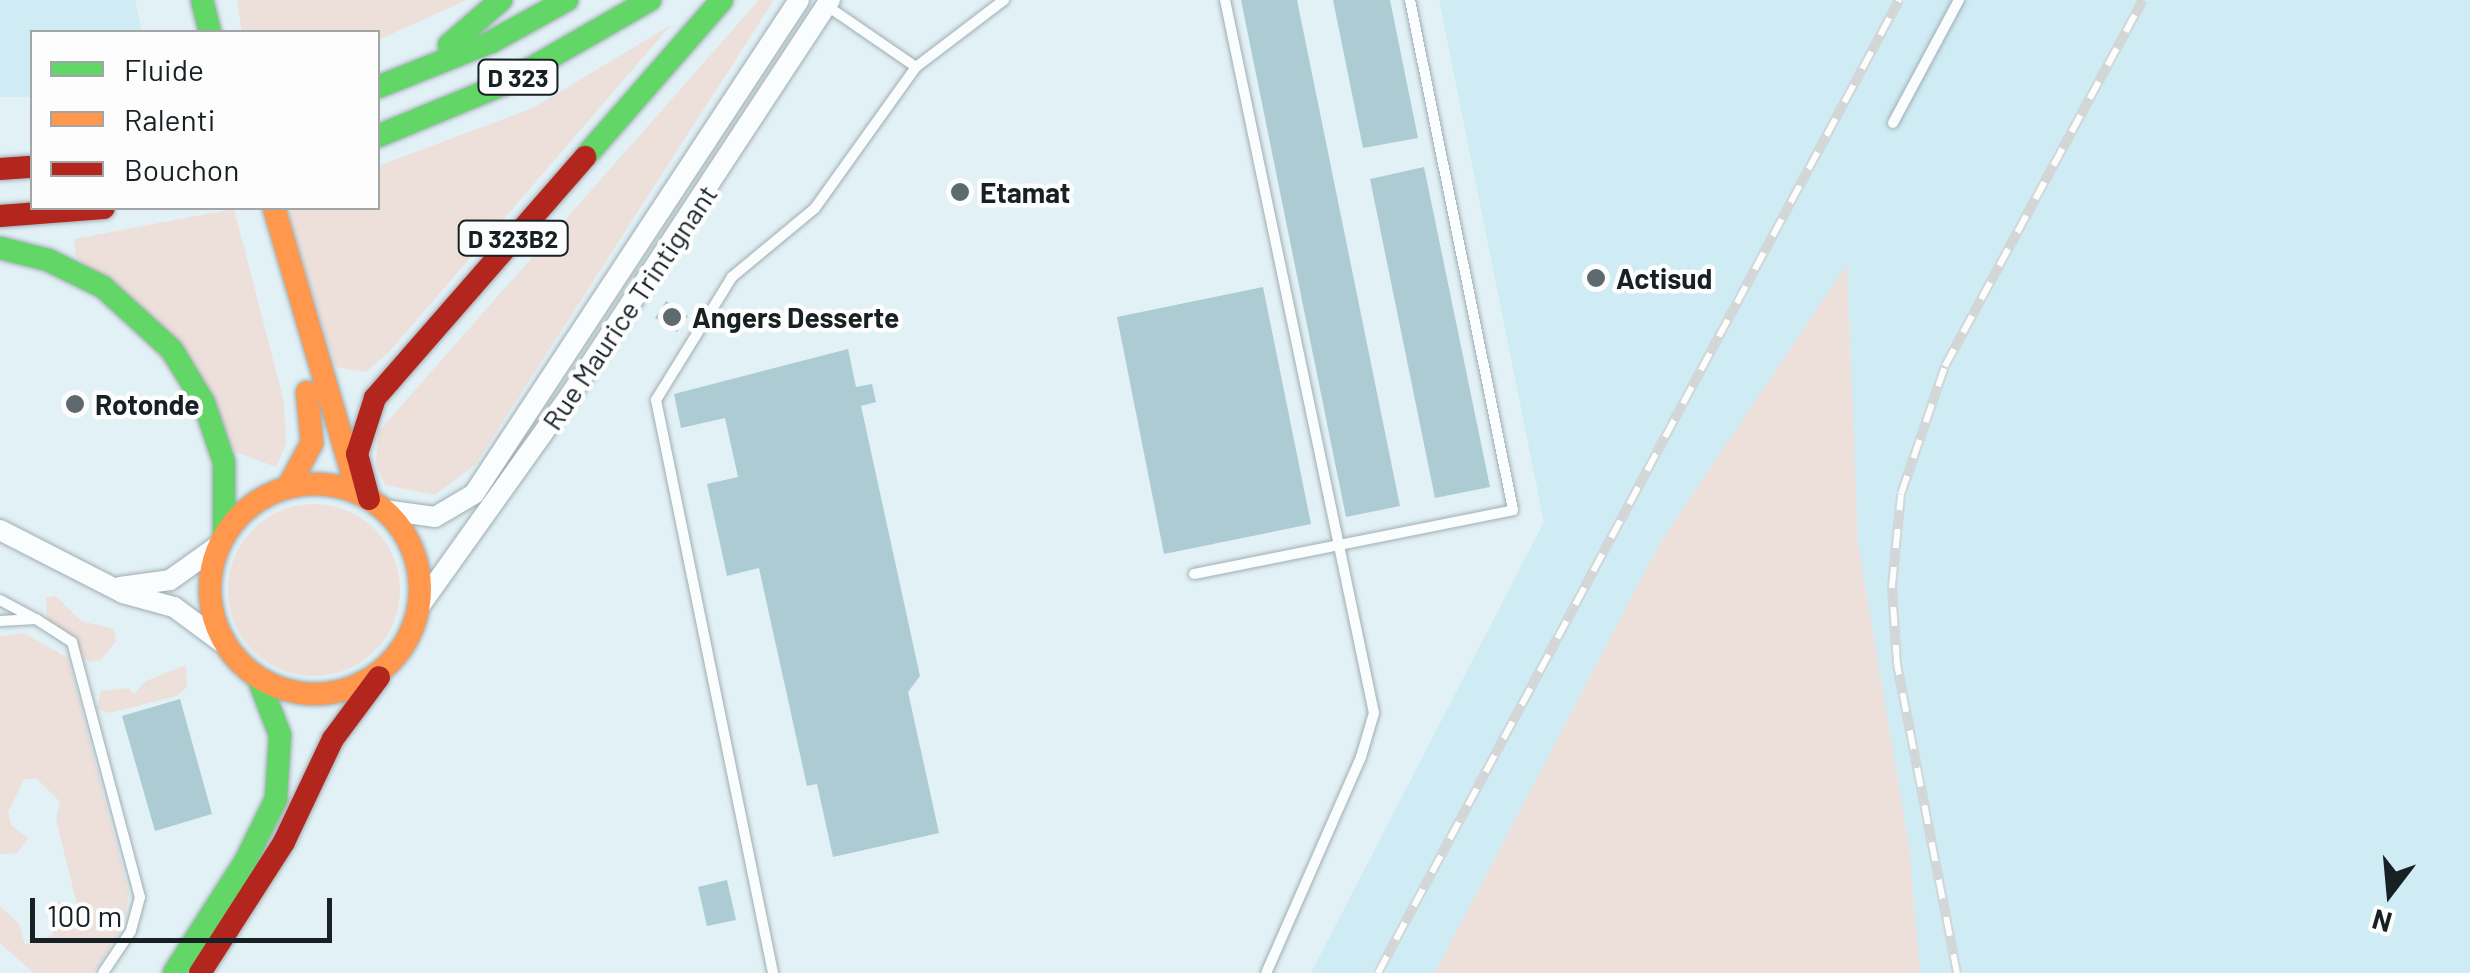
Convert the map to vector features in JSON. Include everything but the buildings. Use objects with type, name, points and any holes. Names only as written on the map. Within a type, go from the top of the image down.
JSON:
[{"type":"main road","points":[[202,0],[210,30]]},
{"type":"main road","points":[[222,0],[229,30]]},
{"type":"main road","points":[[383,85],[458,40],[501,0]]},
{"type":"main road","name":"D 323","points":[[383,85],[490,42],[568,0]]},
{"type":"main road","name":"D 323","points":[[380,135],[544,64],[650,0]]},
{"type":"main road","name":"D 323B2","points":[[376,504],[357,454],[375,398],[722,0]]},
{"type":"main road","points":[[0,169],[30,167]]},
{"type":"main road","points":[[0,216],[78,210]]},
{"type":"main road","points":[[200,973],[284,842],[333,739],[407,642],[419,607],[413,554],[350,468],[268,215]]},
{"type":"main road","points":[[222,540],[252,506],[288,487],[307,459],[312,425],[268,215]]},
{"type":"main road","points":[[0,248],[90,280],[148,322],[172,350],[204,403],[220,448],[222,540],[211,595],[224,644],[258,678],[289,692],[322,695],[356,687],[384,670]]},
{"type":"main road","points":[[288,487],[344,488],[376,504]]},
{"type":"main road","points":[[174,973],[245,862],[276,799],[280,735],[258,678]]},
{"type":"street","name":"Rue Maurice Trintignant","points":[[376,504],[435,517],[474,494],[799,0]]},
{"type":"street","name":"Rue Maurice Trintignant","points":[[419,607],[571,394],[825,2]]},
{"type":"street","points":[[0,530],[108,585],[174,608],[224,644]]},
{"type":"street","points":[[108,585],[170,580],[222,540]]},
{"type":"lane","points":[[773,973],[656,400],[732,277],[814,208],[916,67],[1004,0]]},
{"type":"lane","points":[[1226,0],[1374,713],[1361,757],[1266,973]]},
{"type":"lane","points":[[1194,574],[1512,510],[1410,0]]},
{"type":"lane","points":[[1892,123],[1959,0]]},
{"type":"lane","points":[[825,2],[916,67]]},
{"type":"lane","points":[[0,600],[72,642],[140,897],[131,931],[103,973]]},
{"type":"lane","points":[[0,621],[36,618]]},
{"type":"shaded area","points":[[0,0],[135,0],[142,30],[30,30],[30,97],[0,97]]},
{"type":"shaded area","points":[[237,0],[467,0],[380,39],[380,30],[242,30]]},
{"type":"shaded area","points":[[759,0],[774,0],[475,465],[435,495],[385,485],[376,464],[378,432]]},
{"type":"shaded area","points":[[1439,0],[2470,0],[2470,973],[1920,973],[1909,846],[1858,543],[1847,265],[1660,543],[1435,973],[1311,973],[1544,522]]},
{"type":"shaded area","points":[[671,25],[389,352],[366,372],[336,367],[286,210],[380,210],[380,165],[533,108]]},
{"type":"shaded area","points":[[234,210],[284,402],[286,444],[276,467],[236,452],[76,256],[74,239]]},
{"type":"shaded area","points":[[1847,264],[1858,543],[1909,846],[1920,973],[1435,973],[1660,543]]},
{"type":"shaded area","points":[[314,504],[347,511],[375,529],[393,557],[400,590],[393,623],[375,651],[347,669],[314,676],[281,669],[253,651],[235,623],[228,590],[235,557],[253,529],[281,511]]},
{"type":"shaded area","points":[[56,596],[81,621],[114,629],[116,641],[101,660],[89,662],[47,621],[46,598]]},
{"type":"shaded area","points":[[24,633],[68,658],[129,893],[124,925],[94,973],[34,973],[0,943],[0,906],[19,924],[25,945],[53,935],[58,902],[78,909],[56,819],[60,802],[37,779],[24,779],[8,812],[11,825],[28,838],[17,853],[0,854],[0,636]]},
{"type":"shaded area","points":[[186,665],[187,687],[177,696],[109,713],[97,709],[101,691],[129,688],[134,694],[146,681]]},
{"type":"railway","points":[[1378,973],[1899,0]]},
{"type":"railway","points":[[1957,973],[1897,664],[1892,586],[1901,494],[1945,366],[2143,0]]},
{"type":"traffic: fast","points":[[202,0],[210,30]]},
{"type":"traffic: fast","points":[[449,45],[501,0]]},
{"type":"traffic: fast","points":[[380,86],[491,42],[567,0]]},
{"type":"traffic: fast","points":[[380,135],[502,85],[650,0]]},
{"type":"traffic: fast","points":[[585,157],[722,0]]},
{"type":"traffic: fast","points":[[0,248],[48,260],[103,287],[172,350],[204,403],[224,462],[224,535]]},
{"type":"traffic: fast","points":[[174,973],[245,862],[276,799],[280,735],[258,678]]},
{"type":"traffic: slow","points":[[275,210],[351,470]]},
{"type":"traffic: slow","points":[[288,487],[312,443],[307,392]]},
{"type":"traffic: slow","points":[[315,484],[355,492],[389,515],[412,549],[420,589],[412,629],[389,663],[355,686],[315,694],[275,686],[241,663],[218,629],[210,589],[218,549],[241,515],[275,492],[315,484]]},
{"type":"traffic: jam","points":[[369,499],[357,454],[375,398],[585,157]]},
{"type":"traffic: jam","points":[[0,169],[30,167]]},
{"type":"traffic: jam","points":[[0,216],[78,210]]},
{"type":"traffic: jam","points":[[200,973],[284,842],[333,739],[379,677]]},
{"type":"place","name":"Etamat","points":[[960,192]]},
{"type":"place","name":"Actisud","points":[[1596,278]]},
{"type":"place","name":"Angers Desserte","points":[[672,317]]},
{"type":"place","name":"Rotonde","points":[[75,404]]}]
